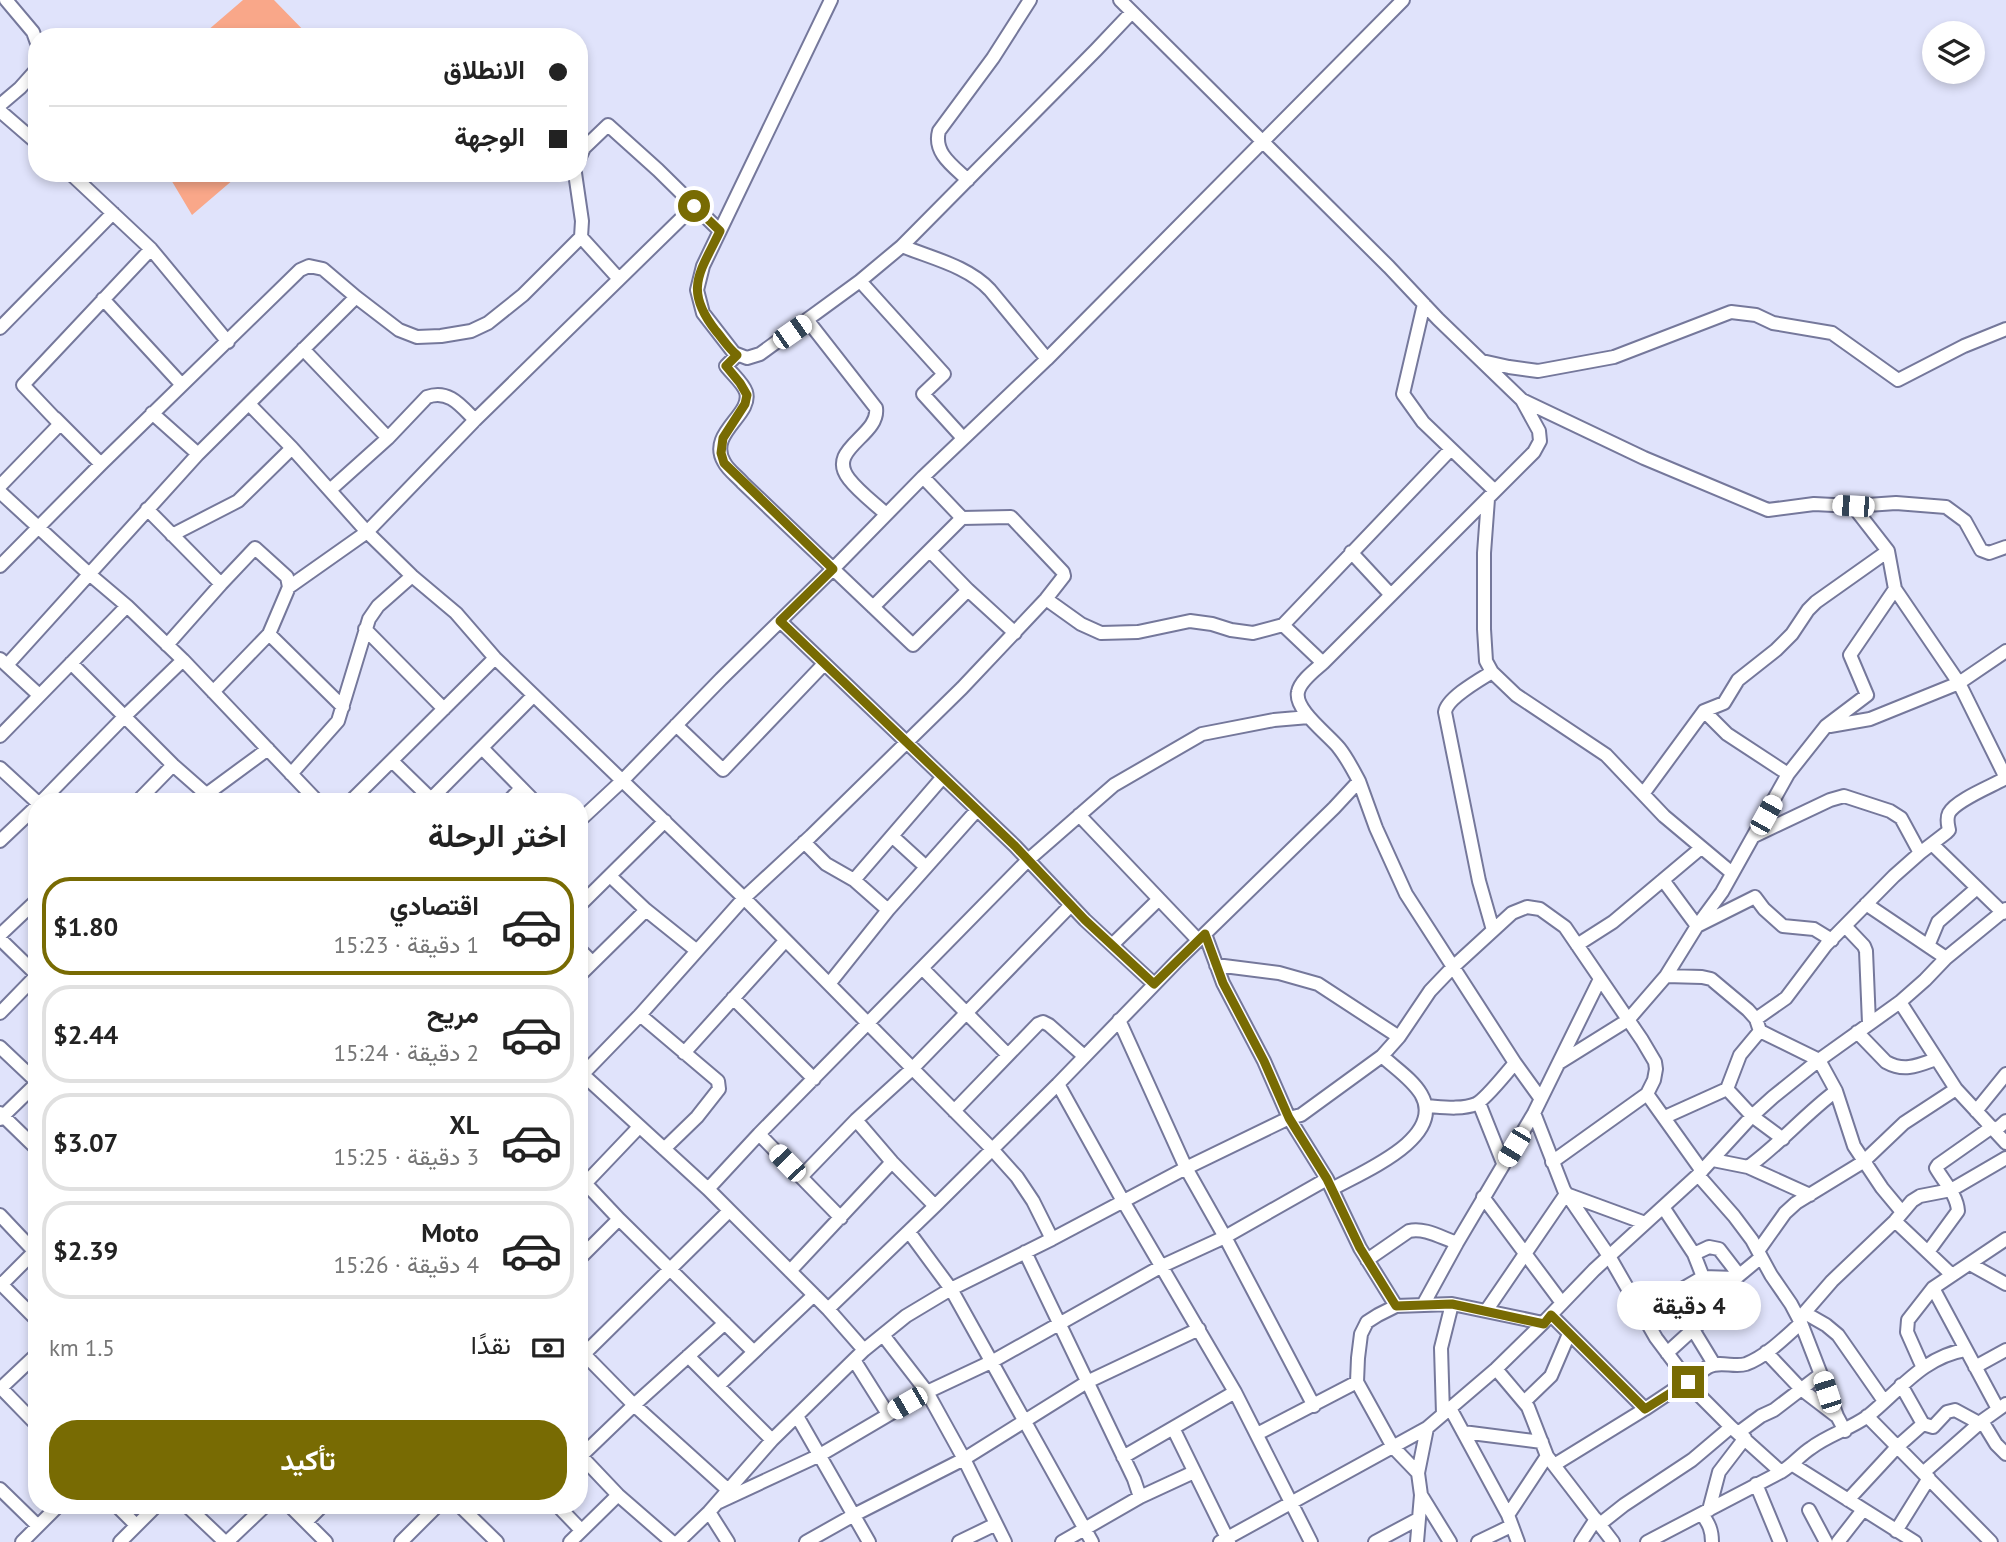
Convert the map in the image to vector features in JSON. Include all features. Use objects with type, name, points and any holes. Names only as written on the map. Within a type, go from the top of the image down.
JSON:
[{"type":"street","points":[[6,0],[30,28]]},
{"type":"street","points":[[831,0],[699,274],[697,298],[707,320],[730,349],[747,358],[756,356],[808,321],[902,246],[1132,12]]},
{"type":"street","points":[[968,180],[941,153],[938,144],[939,131],[993,58],[1030,0]]},
{"type":"street","points":[[1120,0],[1522,400],[1539,431],[1540,441],[1534,452],[1298,691],[1299,701],[1309,717],[1339,748],[1359,781],[1376,828],[1406,894],[1452,968],[1541,1099]]},
{"type":"street","points":[[588,813],[923,477],[1046,359],[1402,0]]},
{"type":"street","points":[[0,105],[28,80]]},
{"type":"street","points":[[0,111],[28,135]]},
{"type":"street","points":[[588,144],[608,125],[720,231]]},
{"type":"street","points":[[80,182],[151,249],[228,342]]},
{"type":"street","points":[[0,566],[296,273],[313,266],[323,269],[399,330],[417,337],[471,331],[507,309],[580,237],[582,221],[576,182]]},
{"type":"street","points":[[213,692],[269,634],[289,587],[368,532],[475,420],[694,206]]},
{"type":"street","points":[[0,328],[113,213]]},
{"type":"street","points":[[580,237],[619,279]]},
{"type":"street","points":[[902,246],[967,272],[979,280],[990,289],[1046,359]]},
{"type":"street","points":[[23,385],[151,249]]},
{"type":"street","points":[[860,281],[944,374],[923,394],[963,438]]},
{"type":"street","points":[[39,695],[3,662],[198,454],[356,298]]},
{"type":"street","points":[[103,299],[182,385]]},
{"type":"street","points":[[1424,304],[1402,394],[1423,422],[1491,495],[1484,553],[1486,661],[1492,671],[1516,695],[1606,755],[1643,794],[1732,873]]},
{"type":"street","points":[[1482,361],[1538,371],[1614,357],[1731,312],[1756,315],[1773,323],[1832,333],[1898,380],[1964,346],[2006,329]]},
{"type":"street","points":[[808,321],[876,408],[874,422],[846,453],[844,466],[848,478],[886,514]]},
{"type":"street","points":[[303,349],[388,438]]},
{"type":"street","points":[[737,355],[726,366],[745,390],[746,399],[720,448],[727,467],[913,645],[968,590]]},
{"type":"street","points":[[23,385],[101,464]]},
{"type":"street","points":[[0,486],[60,424],[23,385]]},
{"type":"street","points":[[330,490],[388,438],[422,401],[434,395],[452,398],[475,420]]},
{"type":"street","points":[[1522,400],[1644,458],[1768,510],[1814,504],[1853,506],[1896,503],[1946,507],[1965,521],[1981,550],[1989,553],[2006,547]]},
{"type":"street","points":[[248,404],[368,532],[412,576],[456,613],[533,696],[744,898],[991,1149],[1033,1200],[1052,1239]]},
{"type":"street","points":[[152,413],[198,454]]},
{"type":"street","points":[[172,535],[238,501],[292,448]]},
{"type":"street","points":[[1046,599],[1081,624],[1101,634],[1138,632],[1190,621],[1254,634],[1283,625],[1451,449]]},
{"type":"street","points":[[923,477],[962,518]]},
{"type":"street","points":[[0,492],[183,660],[309,793]]},
{"type":"street","points":[[1665,1117],[1727,1089],[1740,1055],[1758,1025],[1786,998],[1832,940],[1920,853],[1949,830],[1950,812],[1958,804],[2006,778],[1959,683],[1895,589],[1888,551],[1853,506]]},
{"type":"street","points":[[147,509],[221,584]]},
{"type":"street","points":[[588,1067],[640,1015],[744,898],[907,744],[1015,633],[1064,576],[1011,517],[962,518],[873,607]]},
{"type":"street","points":[[167,645],[255,548],[287,577],[289,587]]},
{"type":"street","points":[[930,551],[1015,633]]},
{"type":"street","points":[[1643,794],[1704,711],[1724,703],[1738,680],[1776,650],[1816,603],[1888,551]]},
{"type":"street","points":[[1351,552],[1391,595]]},
{"type":"street","points":[[291,774],[338,721],[369,619],[377,606],[412,576]]},
{"type":"street","points":[[1559,1063],[1628,1020],[1666,976],[1732,873],[1788,774],[1826,726],[1867,695],[1850,655],[1895,589]]},
{"type":"street","points":[[0,736],[127,606]]},
{"type":"street","points":[[780,621],[1154,984]]},
{"type":"street","points":[[1283,625],[1323,663]]},
{"type":"street","points":[[365,629],[444,709]]},
{"type":"street","points":[[269,634],[343,707]]},
{"type":"street","points":[[1826,726],[1870,719],[1959,683],[2006,651]]},
{"type":"street","points":[[360,793],[495,658]]},
{"type":"street","points":[[48,793],[183,660]]},
{"type":"street","points":[[72,663],[173,765],[197,793]]},
{"type":"street","points":[[676,725],[723,770],[824,664]]},
{"type":"street","points":[[1492,671],[1446,705],[1445,712],[1479,881],[1493,930]]},
{"type":"street","points":[[435,793],[533,696]]},
{"type":"street","points":[[1704,711],[1727,734],[1788,774]]},
{"type":"street","points":[[708,1189],[1028,860],[1114,785],[1202,734],[1274,720],[1309,717]]},
{"type":"street","points":[[482,748],[526,793]]},
{"type":"street","points":[[208,793],[268,750]]},
{"type":"street","points":[[392,761],[425,793]]},
{"type":"street","points":[[147,793],[173,765]]},
{"type":"street","points":[[0,768],[28,794]]},
{"type":"street","points":[[854,880],[942,778]]},
{"type":"street","points":[[828,1309],[1058,1084],[1154,984],[1359,781]]},
{"type":"street","points":[[516,793],[521,788]]},
{"type":"street","points":[[1754,836],[1844,796],[1891,811],[1901,818],[1920,853]]},
{"type":"street","points":[[829,984],[888,910],[977,810]]},
{"type":"street","points":[[0,842],[28,813]]},
{"type":"street","points":[[1079,815],[1158,899],[1202,937],[1264,1061],[1289,1118],[1330,1184],[1343,1217],[1396,1306]]},
{"type":"street","points":[[588,897],[665,821]]},
{"type":"street","points":[[892,836],[926,867]]},
{"type":"street","points":[[804,842],[826,864],[854,880],[888,910]]},
{"type":"street","points":[[1173,1428],[1225,1541],[1427,1428],[1496,1369],[1609,1256],[1700,1173],[1752,1116],[1819,1060],[1899,1002],[1946,958],[2004,911],[1932,844]]},
{"type":"street","points":[[1577,944],[1613,922],[1701,848]]},
{"type":"street","points":[[610,876],[646,910],[697,951]]},
{"type":"street","points":[[1663,880],[1697,926]]},
{"type":"street","points":[[1928,946],[1938,922],[1977,888]]},
{"type":"street","points":[[1697,926],[1755,897],[1783,926],[1814,929],[1832,940]]},
{"type":"street","points":[[1112,945],[1158,899]]},
{"type":"street","points":[[1866,904],[1946,958]]},
{"type":"street","points":[[801,1177],[856,1120],[912,1069],[1071,905]]},
{"type":"street","points":[[678,1542],[713,1508],[772,1440],[859,1355],[906,1316],[951,1289],[1186,1168],[1289,1118],[1301,1115],[1382,1056],[1399,1037],[1430,992],[1452,968],[1513,913],[1527,907],[1540,909],[1565,927],[1655,1062],[1656,1069],[1647,1094],[1552,1161]]},
{"type":"street","points":[[588,966],[646,910]]},
{"type":"street","points":[[28,911],[0,937],[28,966]]},
{"type":"street","points":[[1845,926],[1867,951],[1869,1023]]},
{"type":"street","points":[[684,1053],[785,941]]},
{"type":"street","points":[[588,958],[592,962]]},
{"type":"street","points":[[1216,965],[1279,973],[1318,984],[1399,1037]]},
{"type":"street","points":[[922,968],[1007,1054]]},
{"type":"street","points":[[1666,976],[1711,979],[1748,1010],[1758,1025],[1819,1060],[1836,1091],[1850,1136],[1863,1162],[1899,1216],[1928,1252],[1952,1275]]},
{"type":"street","points":[[1423,1305],[1483,1197],[1534,1113],[1600,978]]},
{"type":"street","points":[[0,1013],[28,984]]},
{"type":"street","points":[[733,998],[814,1079]]},
{"type":"street","points":[[1899,1002],[1956,1089],[2006,1143]]},
{"type":"street","points":[[640,1015],[718,1081],[719,1088],[697,1117],[664,1149]]},
{"type":"street","points":[[1119,1020],[1186,1168],[1314,1406]]},
{"type":"street","points":[[954,1111],[1038,1024],[1043,1022],[1049,1025],[1084,1056]]},
{"type":"street","points":[[1857,1032],[1892,1065],[1910,1069],[1936,1059]]},
{"type":"street","points":[[0,1047],[28,1073]]},
{"type":"street","points":[[713,1508],[820,1455],[927,1392],[993,1361],[1163,1266],[1330,1184],[1379,1163],[1414,1139],[1427,1116],[1422,1095],[1415,1085],[1382,1056]]},
{"type":"street","points":[[1426,1106],[1452,1108],[1479,1103],[1515,1063]]},
{"type":"street","points":[[1976,1111],[2006,1074]]},
{"type":"street","points":[[588,1082],[708,1189],[828,1309],[859,1355],[888,1414]]},
{"type":"street","points":[[1058,1084],[1235,1392],[1311,1542]]},
{"type":"street","points":[[1727,1089],[1752,1116],[1783,1139]]},
{"type":"street","points":[[1667,1353],[1712,1312],[1737,1276],[1759,1254],[1780,1218],[1796,1203],[1863,1162],[1904,1123],[1956,1089]]},
{"type":"street","points":[[28,1090],[1,1116],[28,1141]]},
{"type":"street","points":[[1748,1167],[1836,1091]]},
{"type":"street","points":[[1647,1094],[1665,1117],[1700,1173],[1734,1216],[1802,1318],[1844,1431]]},
{"type":"street","points":[[1479,1103],[1503,1163]]},
{"type":"street","points":[[1534,1113],[1566,1194],[1609,1256],[1639,1309],[1688,1382],[1738,1433],[1787,1468],[1848,1500],[1914,1542]]},
{"type":"street","points":[[856,1120],[935,1206]]},
{"type":"street","points":[[1928,1252],[1958,1211],[1951,1190],[1936,1168],[2006,1121]]},
{"type":"street","points":[[588,1182],[639,1127]]},
{"type":"street","points":[[759,1134],[841,1218]]},
{"type":"street","points":[[1478,1542],[1509,1520],[1551,1460],[1645,1409],[1714,1364],[1747,1364],[1766,1352],[1802,1318],[1832,1281],[1920,1196],[1951,1190],[2006,1158]]},
{"type":"street","points":[[1713,1160],[1748,1167],[1810,1195]]},
{"type":"street","points":[[790,1271],[892,1162]]},
{"type":"street","points":[[588,1191],[754,1352]]},
{"type":"street","points":[[1566,1194],[1645,1223]]},
{"type":"street","points":[[1486,1311],[1566,1194]]},
{"type":"street","points":[[1483,1197],[1562,1303]]},
{"type":"street","points":[[1663,1207],[1695,1254],[1703,1277]]},
{"type":"street","points":[[588,1347],[729,1211]]},
{"type":"street","points":[[0,1215],[28,1242]]},
{"type":"street","points":[[588,1246],[619,1219]]},
{"type":"street","points":[[1367,1260],[1409,1231],[1422,1230],[1457,1243]]},
{"type":"street","points":[[909,1232],[951,1289],[1092,1542]]},
{"type":"street","points":[[1923,1368],[1907,1332],[1908,1320],[1933,1288],[2006,1238]]},
{"type":"street","points":[[1695,1254],[1709,1247],[1719,1249],[1737,1276]]},
{"type":"street","points":[[1025,1252],[1140,1497]]},
{"type":"street","points":[[28,1258],[1,1284],[28,1311]]},
{"type":"street","points":[[1970,1264],[2006,1284]]},
{"type":"street","points":[[1639,1309],[1672,1295],[1703,1277],[1737,1276]]},
{"type":"street","points":[[1896,1531],[1926,1476],[1979,1424],[2002,1407],[1960,1348],[1933,1288]]},
{"type":"street","points":[[718,1386],[814,1295]]},
{"type":"street","points":[[1672,1295],[1714,1364]]},
{"type":"street","points":[[1452,1304],[1441,1348],[1446,1411],[1463,1432],[1518,1542]]},
{"type":"street","points":[[1418,1473],[1393,1447],[1357,1382],[1361,1334],[1367,1322],[1396,1306],[1452,1304],[1547,1319],[1569,1334],[1645,1409]]},
{"type":"street","points":[[1802,1318],[1826,1325],[1838,1335],[1884,1401]]},
{"type":"street","points":[[588,1449],[725,1323]]},
{"type":"street","points":[[806,1542],[964,1459],[1087,1382],[1199,1329]]},
{"type":"street","points":[[1524,1402],[1550,1376],[1569,1334]]},
{"type":"street","points":[[883,1335],[927,1392],[1005,1542]]},
{"type":"street","points":[[1647,1542],[1787,1468],[1812,1447],[1867,1416],[1923,1368],[1960,1348]]},
{"type":"street","points":[[1975,1367],[2006,1350]]},
{"type":"street","points":[[1766,1352],[1801,1389],[1837,1416]]},
{"type":"street","points":[[688,1356],[772,1440]]},
{"type":"street","points":[[588,1361],[727,1489]]},
{"type":"street","points":[[28,1362],[0,1388],[28,1415]]},
{"type":"street","points":[[1496,1369],[1524,1402],[1535,1420],[1551,1460],[1613,1542]]},
{"type":"street","points":[[1581,1542],[1598,1522],[1774,1410],[1821,1374]]},
{"type":"street","points":[[1256,1434],[1357,1382]]},
{"type":"street","points":[[1901,1385],[1923,1424],[1933,1427],[1947,1412],[1955,1410],[1979,1424],[2006,1454]]},
{"type":"street","points":[[1123,1457],[1235,1392]]},
{"type":"street","points":[[797,1416],[869,1542]]},
{"type":"street","points":[[1867,1416],[1991,1542]]},
{"type":"street","points":[[1848,1500],[1897,1447],[1923,1424]]},
{"type":"street","points":[[1417,1542],[1421,1495],[1418,1473],[1427,1428]]},
{"type":"street","points":[[1463,1432],[1542,1442]]},
{"type":"street","points":[[1712,1542],[1712,1532],[1705,1512],[1718,1472],[1738,1433]]},
{"type":"street","points":[[588,1465],[671,1542]]},
{"type":"street","points":[[1062,1542],[1140,1497],[1194,1472]]},
{"type":"street","points":[[1756,1484],[1780,1542]]},
{"type":"street","points":[[1,1491],[38,1525]]},
{"type":"street","points":[[570,1542],[618,1494]]},
{"type":"street","points":[[1421,1495],[1450,1542]]},
{"type":"street","points":[[713,1508],[727,1542]]},
{"type":"street","points":[[1809,1510],[1826,1542]]},
{"type":"street","points":[[1838,1542],[1863,1510]]},
{"type":"street","points":[[22,1542],[50,1514]]},
{"type":"street","points":[[125,1514],[136,1525]]},
{"type":"street","points":[[120,1542],[148,1514]]},
{"type":"street","points":[[196,1514],[226,1542],[256,1514]]},
{"type":"street","points":[[298,1514],[326,1542]]},
{"type":"street","points":[[306,1522],[314,1514]]},
{"type":"street","points":[[401,1542],[429,1514]]},
{"type":"street","points":[[468,1514],[498,1542]]},
{"type":"street","points":[[565,1514],[581,1531]]},
{"type":"street","points":[[1375,1542],[1418,1519]]},
{"type":"street","points":[[959,1542],[996,1524]]},
{"type":"shaded area","points":[[243,0],[274,0],[301,28],[210,28]]},
{"type":"shaded area","points":[[172,182],[230,182],[192,215]]},
{"type":"route","points":[[694,206],[720,231],[699,274],[697,298],[707,320],[737,355],[726,366],[747,395],[745,404],[721,443],[722,458],[727,467],[833,569],[780,621],[1015,846],[1085,920],[1154,984],[1205,934],[1223,983],[1249,1030],[1289,1118],[1327,1179],[1343,1217],[1396,1306],[1452,1304],[1544,1324],[1551,1315],[1645,1409],[1688,1382]]}]
